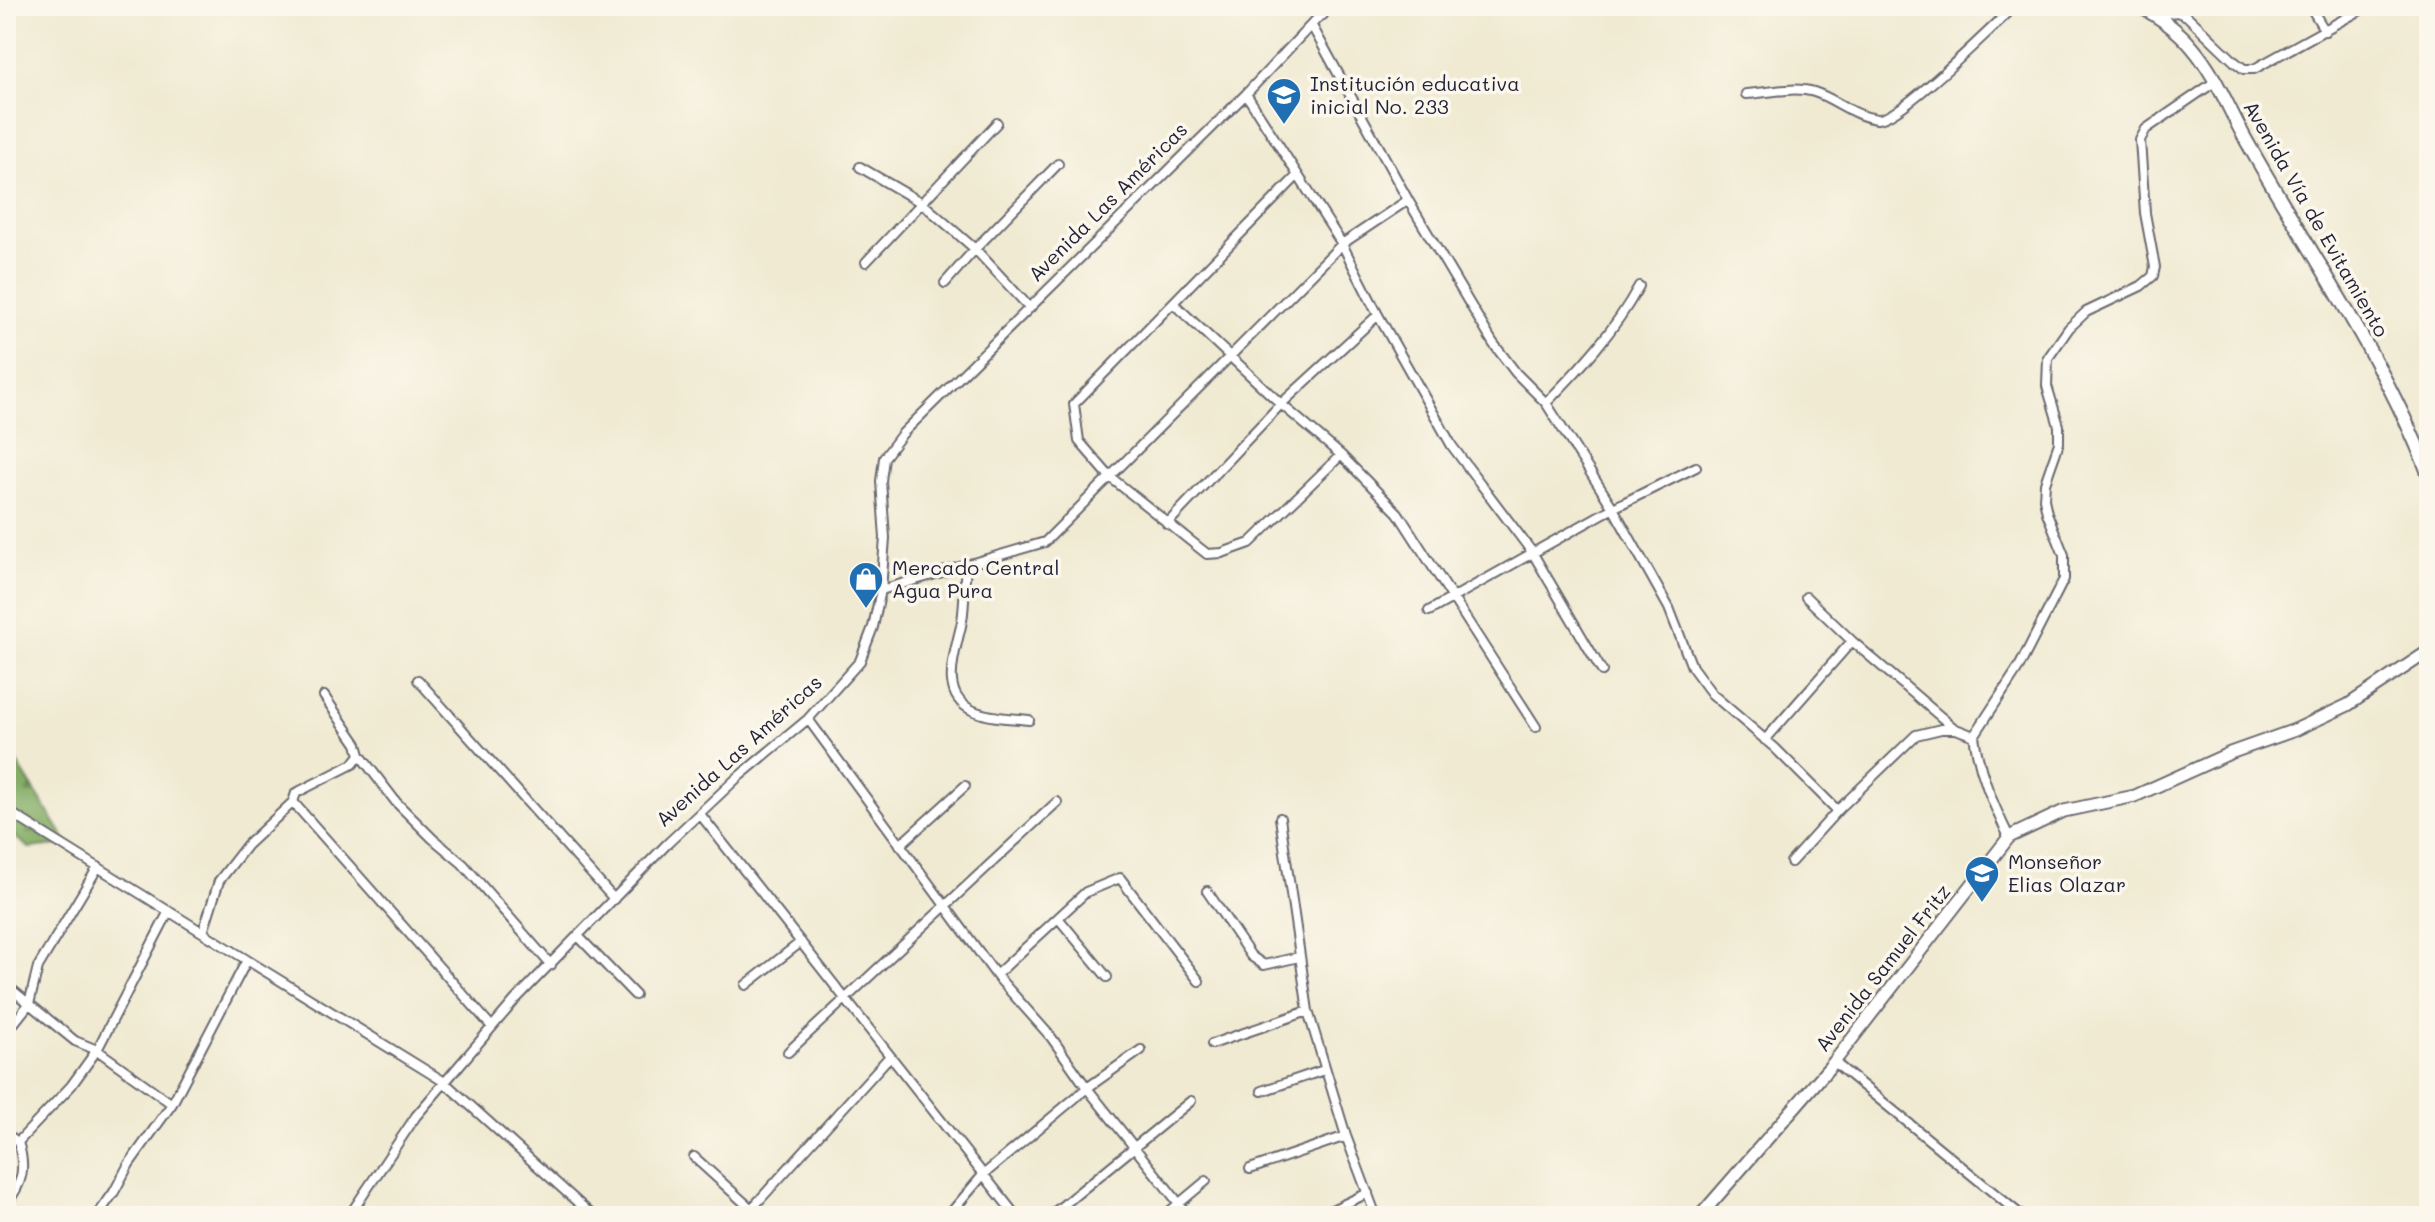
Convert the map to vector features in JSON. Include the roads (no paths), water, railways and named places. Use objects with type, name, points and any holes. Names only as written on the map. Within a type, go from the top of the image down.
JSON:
[{"type":"main road","name":"Avenida Vía de Evitamiento","points":[[2139,6],[2156,15],[2192,46],[2216,81],[2247,142],[2300,228],[2403,411],[2429,474]]},
{"type":"street","points":[[1305,6],[1323,15]]},
{"type":"street","name":"Avenida Las Américas","points":[[349,1216],[416,1116],[492,1027],[614,899],[737,778],[808,719],[860,661],[873,627],[881,590],[885,538],[881,481],[884,458],[902,434],[1246,94],[1329,6]]},
{"type":"street","points":[[1746,94],[1811,91],[1858,115],[1881,120],[1912,101],[2015,6]]},
{"type":"street","points":[[2310,6],[2325,31]]},
{"type":"street","points":[[2156,15],[2177,12],[2187,16],[2244,69],[2254,69],[2368,6]]},
{"type":"street","points":[[1312,26],[1408,200],[1493,343],[1516,373],[1546,403],[1613,508],[1669,608],[1692,667],[1712,694],[1839,809]]},
{"type":"street","points":[[2009,837],[1978,763],[1974,736],[2019,667],[2064,579],[2064,555],[2044,499],[2045,483],[2059,443],[2059,426],[2047,386],[2048,358],[2069,328],[2086,312],[2141,286],[2153,276],[2155,267],[2145,213],[2140,140],[2146,129],[2216,81]]},
{"type":"street","points":[[1246,94],[1342,244],[1452,446],[1532,552],[1602,671]]},
{"type":"street","points":[[866,262],[997,123]]},
{"type":"street","points":[[945,283],[1058,164]]},
{"type":"street","points":[[860,167],[922,203],[975,249],[1030,308]]},
{"type":"street","points":[[1297,176],[1074,404],[1079,441],[1110,477],[1207,554],[1244,546],[1341,455]]},
{"type":"street","points":[[881,590],[1045,542],[1342,244],[1408,200]]},
{"type":"street","points":[[1546,403],[1598,348],[1623,316],[1639,286]]},
{"type":"street","points":[[1173,303],[1281,404],[1341,455],[1398,513],[1536,727]]},
{"type":"street","points":[[1167,524],[1281,404],[1378,315]]},
{"type":"street","points":[[1429,611],[1613,508],[1696,467]]},
{"type":"street","points":[[966,565],[962,622],[952,659],[951,676],[957,695],[971,710],[1029,720]]},
{"type":"street","points":[[1806,597],[1852,641],[1956,729],[1974,736]]},
{"type":"street","points":[[1765,740],[1852,641]]},
{"type":"street","name":"Avenida Samuel Fritz","points":[[1700,1216],[1834,1062],[2009,837],[2064,811],[2135,796],[2230,753],[2295,730],[2348,705],[2429,651]]},
{"type":"street","points":[[418,680],[614,899]]},
{"type":"street","points":[[324,696],[357,744],[360,755],[396,802],[463,864],[551,965]]},
{"type":"street","points":[[808,719],[996,975],[1051,1037],[1087,1088],[1189,1216]]},
{"type":"street","points":[[1791,862],[1839,809],[1916,735],[1956,729]]},
{"type":"street","points":[[203,932],[219,881],[247,845],[293,802],[296,793],[353,764],[360,755]]},
{"type":"street","points":[[900,845],[965,786]]},
{"type":"street","points":[[293,802],[492,1027]]},
{"type":"street","points":[[788,1052],[1057,802]]},
{"type":"street","points":[[6,810],[443,1081],[593,1216]]},
{"type":"street","points":[[700,814],[1016,1216]]},
{"type":"street","points":[[1280,818],[1308,1011],[1324,1070],[1376,1216]]},
{"type":"street","points":[[6,1033],[29,1004],[38,967],[98,867]]},
{"type":"street","points":[[996,975],[1086,892],[1120,878],[1199,981]]},
{"type":"street","points":[[1207,891],[1251,956],[1264,965],[1299,957]]},
{"type":"street","points":[[18,1142],[71,1086],[97,1050],[169,911]]},
{"type":"street","points":[[1059,919],[1107,977]]},
{"type":"street","points":[[578,936],[635,995]]},
{"type":"street","points":[[746,985],[801,942]]},
{"type":"street","points":[[97,1216],[172,1104],[247,960]]},
{"type":"street","points":[[6,985],[75,1041],[97,1050],[172,1104]]},
{"type":"street","points":[[1212,1044],[1308,1011]]},
{"type":"street","points":[[948,1216],[983,1175],[1087,1088],[1141,1050]]},
{"type":"street","points":[[694,1157],[752,1214],[890,1056]]},
{"type":"street","points":[[1834,1062],[2022,1216]]},
{"type":"street","points":[[1262,1091],[1324,1070]]},
{"type":"street","points":[[1050,1216],[1191,1101]]},
{"type":"street","points":[[6,1134],[18,1142],[24,1173],[6,1204]]},
{"type":"street","points":[[1250,1169],[1346,1136]]},
{"type":"street","points":[[1164,1216],[1206,1181]]},
{"type":"street","points":[[1319,1216],[1368,1193]]},
{"type":"place","name":"Institución educativa inicial No. 233","points":[[1284,126]]},
{"type":"place","name":"Mercado Central Agua Pura","points":[[866,610]]},
{"type":"place","name":"Monseñor Elias Olazar","points":[[1982,904]]}]
